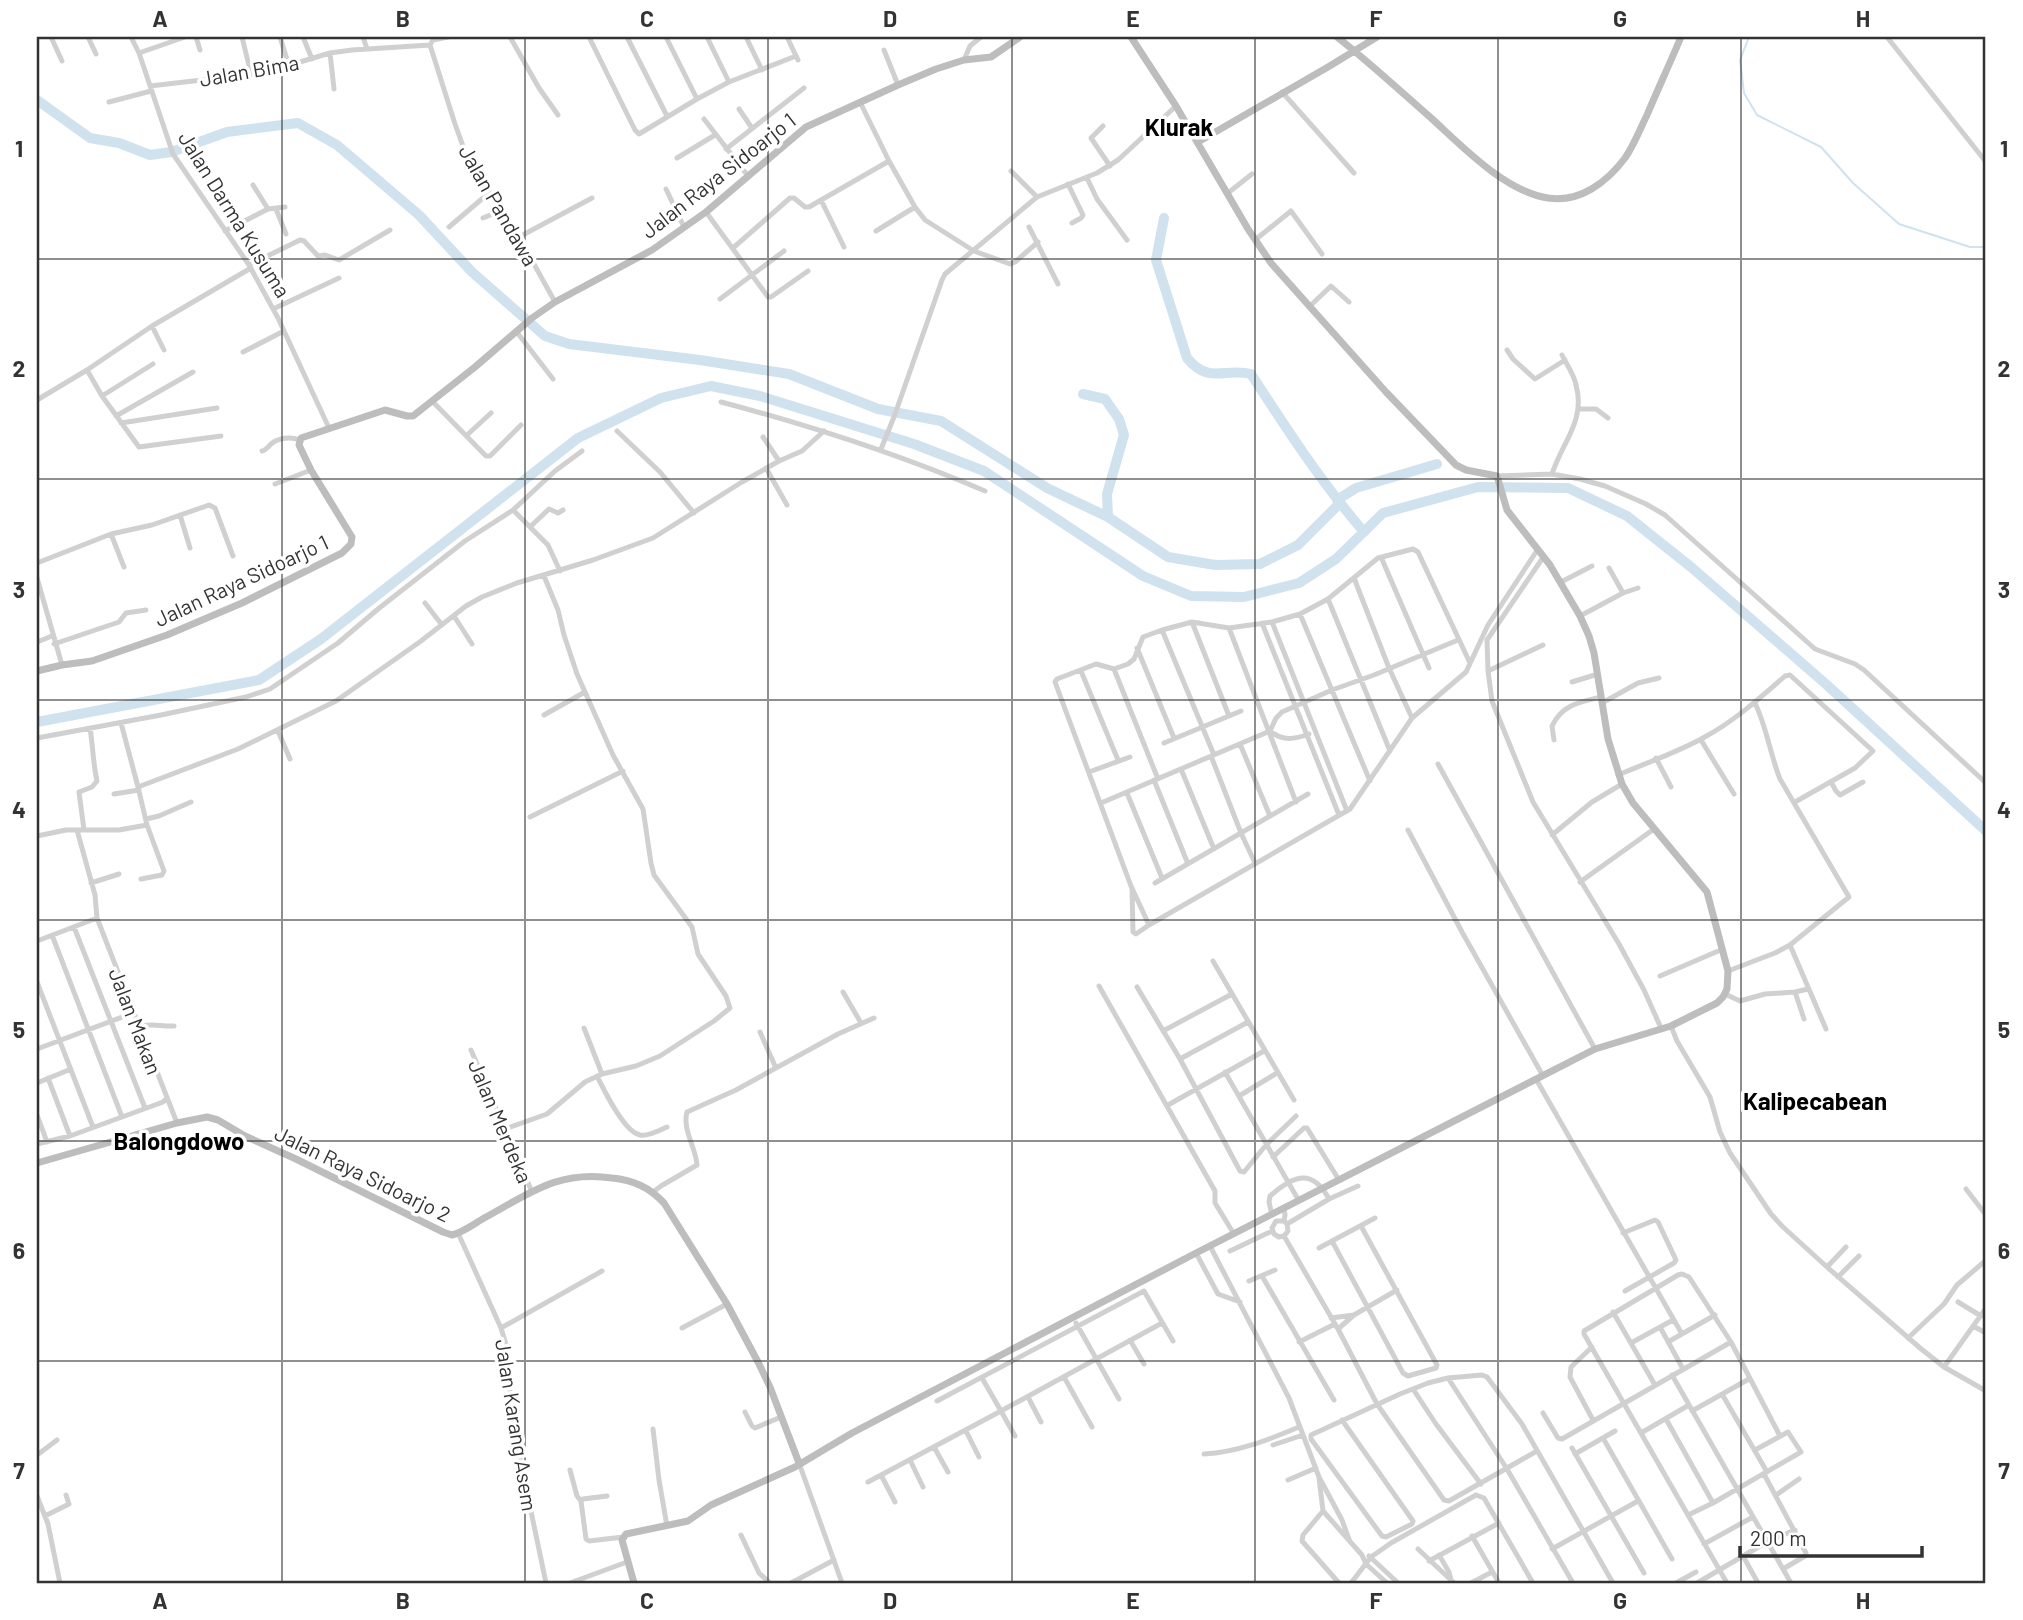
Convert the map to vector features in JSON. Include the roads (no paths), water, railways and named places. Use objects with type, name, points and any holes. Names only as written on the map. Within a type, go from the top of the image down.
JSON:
[{"type":"street","points":[[51,37],[62,61]]},
{"type":"street","points":[[88,37],[96,54]]},
{"type":"street","name":"Jalan Darma Kusuma","points":[[131,37],[139,53],[173,154],[250,266],[279,320],[329,428]]},
{"type":"street","points":[[139,53],[186,37]]},
{"type":"street","points":[[196,37],[200,50]]},
{"type":"street","points":[[242,37],[251,74]]},
{"type":"street","points":[[280,37],[289,66]]},
{"type":"street","points":[[303,37],[312,59]]},
{"type":"street","points":[[363,37],[367,49]]},
{"type":"street","points":[[430,45],[433,40],[448,37]]},
{"type":"street","points":[[510,37],[558,116]]},
{"type":"street","points":[[589,37],[635,132],[640,134],[729,82],[797,58],[787,37]]},
{"type":"street","points":[[627,37],[667,117]]},
{"type":"street","points":[[666,37],[696,99]]},
{"type":"street","points":[[706,37],[729,82]]},
{"type":"street","points":[[746,37],[762,69]]},
{"type":"street","points":[[964,60],[970,46],[981,37]]},
{"type":"street","name":"Jalan Raya Sidoarjo 1","points":[[555,302],[624,266],[684,228],[806,127],[898,85],[964,60],[991,57],[1020,37]]},
{"type":"street","points":[[1131,37],[1276,270],[1456,465],[1466,470],[1497,476],[1552,474],[1605,486],[1629,495],[1665,515],[1815,649],[1864,670],[1986,783]]},
{"type":"street","points":[[1337,37],[1457,142],[1505,179],[1539,195],[1566,198],[1579,195],[1597,185],[1624,158],[1681,37]]},
{"type":"street","points":[[1198,142],[1377,37]]},
{"type":"street","points":[[1887,37],[1986,162]]},
{"type":"street","name":"Jalan Bima","points":[[109,102],[151,89],[201,79],[251,74],[289,66],[330,53],[430,45]]},
{"type":"street","name":"Jalan Pandawa","points":[[430,45],[468,160],[519,237],[555,302]]},
{"type":"street","points":[[884,50],[898,85]]},
{"type":"street","points":[[330,53],[334,89]]},
{"type":"street","points":[[726,149],[804,88]]},
{"type":"street","points":[[1282,92],[1353,173]]},
{"type":"street","points":[[860,102],[915,207],[930,225],[948,233],[974,251],[1010,264],[1038,242]]},
{"type":"street","points":[[882,447],[942,279],[947,273],[1037,197],[1110,166],[1176,106]]},
{"type":"street","points":[[739,109],[752,128]]},
{"type":"street","points":[[704,119],[748,176]]},
{"type":"street","points":[[1103,126],[1091,138],[1110,166]]},
{"type":"street","points":[[677,158],[715,135]]},
{"type":"street","points":[[733,248],[790,198],[807,208],[889,161]]},
{"type":"street","points":[[1011,171],[1037,197]]},
{"type":"street","points":[[1228,193],[1252,174]]},
{"type":"street","points":[[1087,178],[1106,212],[1127,240]]},
{"type":"street","points":[[1069,184],[1083,215],[1072,223]]},
{"type":"street","points":[[253,185],[268,209]]},
{"type":"street","points":[[666,189],[684,228]]},
{"type":"street","points":[[449,227],[490,192]]},
{"type":"street","points":[[519,237],[592,198]]},
{"type":"street","points":[[821,200],[844,247]]},
{"type":"street","points":[[876,230],[915,207]]},
{"type":"street","points":[[225,231],[268,209],[285,208]]},
{"type":"street","points":[[276,209],[286,234]]},
{"type":"street","points":[[483,218],[502,210]]},
{"type":"street","points":[[1255,240],[1290,211],[1322,254]]},
{"type":"street","points":[[706,212],[767,296],[770,297],[808,271]]},
{"type":"street","points":[[1029,227],[1058,284]]},
{"type":"street","points":[[37,400],[250,266],[300,240],[318,256],[325,255],[339,260],[390,230]]},
{"type":"street","points":[[720,299],[784,251]]},
{"type":"street","points":[[273,309],[339,278]]},
{"type":"street","points":[[1309,307],[1331,286],[1349,302]]},
{"type":"street","points":[[262,451],[268,449],[273,442],[292,437],[299,440],[385,410],[411,416],[523,324],[555,302]]},
{"type":"street","points":[[152,326],[164,350]]},
{"type":"street","points":[[243,352],[284,331]]},
{"type":"street","points":[[516,331],[553,379]]},
{"type":"street","points":[[1507,350],[1534,379],[1563,357],[1576,384],[1579,412],[1557,457],[1552,474]]},
{"type":"street","points":[[103,396],[153,364]]},
{"type":"street","points":[[87,370],[139,447],[221,436]]},
{"type":"street","points":[[116,416],[193,372]]},
{"type":"street","points":[[432,401],[486,456],[490,456],[521,425]]},
{"type":"street","points":[[721,402],[882,447],[985,491]]},
{"type":"street","points":[[121,423],[217,408]]},
{"type":"street","points":[[1579,412],[1596,409],[1608,418]]},
{"type":"street","points":[[467,435],[491,413]]},
{"type":"street","points":[[617,431],[660,472],[694,513]]},
{"type":"street","points":[[114,794],[139,788],[278,731],[346,694],[466,606],[517,583],[560,571],[653,538],[766,468],[802,451],[824,431]]},
{"type":"street","points":[[763,437],[779,461]]},
{"type":"street","name":"Jalan Raya Sidoarjo 1","points":[[37,671],[92,661],[167,635],[242,603],[342,553],[351,544],[352,537],[311,470],[299,440]]},
{"type":"street","points":[[37,738],[246,697],[270,689],[338,643],[465,541],[513,510],[555,471],[582,451]]},
{"type":"street","points":[[766,468],[787,505]]},
{"type":"street","points":[[275,484],[311,470]]},
{"type":"street","points":[[570,1470],[580,1501],[586,1539],[589,1541],[623,1537],[625,1534],[688,1521],[710,1505],[799,1463],[852,1433],[1075,1322],[1142,1287],[1196,1253],[1595,1049],[1671,1026],[1717,1003],[1727,989],[1728,971],[1705,888],[1633,803],[1622,784],[1608,739],[1592,644],[1561,582],[1511,517],[1504,503],[1497,476]]},
{"type":"street","points":[[37,563],[111,534],[152,525],[209,505],[214,506],[233,556]]},
{"type":"street","points":[[530,527],[549,509],[558,513],[563,510]]},
{"type":"street","points":[[513,510],[549,546],[560,571]]},
{"type":"street","points":[[180,515],[190,548]]},
{"type":"street","points":[[111,534],[124,567]]},
{"type":"street","points":[[1149,925],[1055,682],[1057,679],[1096,664],[1114,669],[1132,662],[1143,637],[1162,630],[1192,622],[1229,628],[1272,622],[1300,614],[1328,599],[1381,557],[1413,549],[1417,550],[1469,663]]},
{"type":"street","points":[[1541,553],[1486,645],[1492,701],[1533,802],[1619,944],[1661,1028]]},
{"type":"street","points":[[1132,886],[1132,932],[1136,934],[1347,811],[1412,718],[1463,675],[1488,625],[1541,553]]},
{"type":"street","points":[[1381,557],[1429,668]]},
{"type":"street","points":[[1561,582],[1592,566]]},
{"type":"street","points":[[1609,568],[1623,593]]},
{"type":"street","points":[[506,1129],[545,1115],[580,1085],[599,1075],[636,1066],[660,1056],[730,1008],[726,996],[698,954],[693,929],[654,875],[643,809],[585,692],[544,576]]},
{"type":"street","points":[[37,578],[40,607],[62,665]]},
{"type":"street","points":[[1353,579],[1412,718]]},
{"type":"street","points":[[1580,616],[1638,588]]},
{"type":"street","points":[[1328,599],[1390,751]]},
{"type":"street","points":[[425,603],[443,625]]},
{"type":"street","points":[[54,644],[119,622],[126,613],[146,610]]},
{"type":"street","points":[[1300,614],[1370,780]]},
{"type":"street","points":[[454,616],[472,644]]},
{"type":"street","points":[[1192,622],[1229,716]]},
{"type":"street","points":[[1272,622],[1347,811]]},
{"type":"street","points":[[1262,623],[1339,815]]},
{"type":"street","points":[[1229,628],[1296,802]]},
{"type":"street","points":[[1162,630],[1203,727],[1241,833],[1255,863]]},
{"type":"street","points":[[37,642],[52,636]]},
{"type":"street","points":[[1101,803],[1269,731],[1279,715],[1303,702],[1458,640]]},
{"type":"street","points":[[1477,647],[1486,645]]},
{"type":"street","points":[[1488,671],[1544,645]]},
{"type":"street","points":[[1137,648],[1174,738]]},
{"type":"street","points":[[1114,669],[1188,864]]},
{"type":"street","points":[[1081,671],[1118,760]]},
{"type":"street","points":[[1572,682],[1598,674]]},
{"type":"street","points":[[1618,775],[1701,740],[1755,703],[1785,676],[1790,675],[1873,750],[1855,768],[1795,802]]},
{"type":"street","points":[[1554,740],[1552,726],[1570,705],[1601,700],[1638,683],[1659,678]]},
{"type":"street","points":[[544,715],[585,692]]},
{"type":"street","points":[[1728,971],[1790,945],[1849,897],[1776,769],[1765,723],[1755,703]]},
{"type":"street","points":[[1164,743],[1241,711]]},
{"type":"street","points":[[121,723],[147,822],[164,871],[162,875],[141,879]]},
{"type":"street","points":[[84,830],[79,793],[94,786],[97,781],[92,760],[94,754],[90,728]]},
{"type":"street","points":[[278,731],[290,759]]},
{"type":"street","points":[[1269,731],[1291,740],[1316,731]]},
{"type":"street","points":[[1701,740],[1734,794]]},
{"type":"street","points":[[1240,744],[1270,816]]},
{"type":"street","points":[[1089,772],[1130,757]]},
{"type":"street","points":[[1656,758],[1671,787]]},
{"type":"street","points":[[1438,764],[1595,1049]]},
{"type":"street","points":[[1181,769],[1214,849]]},
{"type":"street","points":[[530,817],[623,771]]},
{"type":"street","points":[[1831,782],[1840,795],[1863,782]]},
{"type":"street","points":[[1552,835],[1592,802],[1622,784]]},
{"type":"street","points":[[1127,793],[1162,878]]},
{"type":"street","points":[[1154,883],[1308,794]]},
{"type":"street","points":[[37,836],[66,830],[119,831],[147,822],[191,802]]},
{"type":"street","points":[[1580,882],[1654,829]]},
{"type":"street","name":"Jalan Makan","points":[[77,830],[96,898],[97,918],[175,1118]]},
{"type":"street","points":[[1408,830],[1623,1233],[1682,1334]]},
{"type":"street","points":[[91,883],[119,874]]},
{"type":"street","points":[[37,941],[97,918]]},
{"type":"street","points":[[74,927],[145,1108]]},
{"type":"street","points":[[52,935],[122,1116]]},
{"type":"street","points":[[1790,945],[1826,1029]]},
{"type":"street","points":[[1660,975],[1723,949]]},
{"type":"street","points":[[1213,961],[1294,1100]]},
{"type":"street","points":[[37,982],[93,1126]]},
{"type":"street","points":[[1099,986],[1215,1191],[1215,1203],[1234,1234]]},
{"type":"street","points":[[1137,987],[1180,1059],[1241,1172],[1307,1128],[1339,1180]]},
{"type":"street","points":[[1725,993],[1740,1001],[1767,994],[1808,989]]},
{"type":"street","points":[[843,992],[861,1023]]},
{"type":"street","points":[[1795,992],[1804,1019]]},
{"type":"street","points":[[1163,1031],[1232,994]]},
{"type":"street","points":[[37,1049],[133,1013]]},
{"type":"street","points":[[842,1583],[764,1374],[727,1304],[657,1189],[697,1166],[686,1124],[687,1112],[736,1090],[775,1066],[874,1018]]},
{"type":"street","points":[[1180,1059],[1248,1022]]},
{"type":"street","points":[[138,1027],[151,1024],[174,1026]]},
{"type":"street","points":[[1671,1026],[1710,1097],[1720,1132],[1730,1153],[1771,1214],[1838,1278],[1908,1338],[1944,1367],[1986,1391]]},
{"type":"street","points":[[584,1028],[599,1075],[618,1114],[636,1134],[644,1135],[667,1127]]},
{"type":"street","points":[[760,1032],[775,1066]]},
{"type":"street","name":"Jalan Merdeka","points":[[471,1050],[530,1188]]},
{"type":"street","points":[[1168,1105],[1265,1051]]},
{"type":"street","points":[[37,1083],[71,1069]]},
{"type":"street","points":[[1225,1072],[1299,1201]]},
{"type":"street","points":[[1239,1097],[1278,1073]]},
{"type":"street","points":[[48,1079],[70,1136]]},
{"type":"street","points":[[37,1144],[70,1136],[163,1102],[167,1098]]},
{"type":"street","points":[[37,1115],[47,1142]]},
{"type":"street","points":[[1270,1152],[1296,1116]]},
{"type":"street","name":"Jalan Raya Sidoarjo 2","points":[[37,1163],[175,1118],[207,1117],[452,1235],[530,1188],[565,1178],[604,1177],[657,1189]]},
{"type":"street","points":[[1272,1215],[1270,1196],[1301,1177],[1307,1177],[1323,1188],[1329,1199]]},
{"type":"street","points":[[1230,1251],[1272,1229],[1276,1222],[1285,1223],[1358,1186]]},
{"type":"street","points":[[1966,1189],[1986,1215]]},
{"type":"street","points":[[1263,1219],[1279,1237],[1284,1236],[1288,1231],[1284,1209]]},
{"type":"street","points":[[1318,1248],[1375,1218]]},
{"type":"street","points":[[1623,1233],[1653,1220],[1658,1222],[1676,1260],[1651,1283],[1584,1331],[1727,1583]]},
{"type":"street","points":[[1332,1241],[1405,1376],[1436,1367],[1361,1226]]},
{"type":"street","name":"Jalan Karang Asem","points":[[458,1233],[501,1328],[508,1350],[510,1393],[518,1449],[546,1583]]},
{"type":"street","points":[[1284,1236],[1375,1399],[1444,1500],[1449,1501],[1481,1484],[1536,1451]]},
{"type":"street","points":[[1210,1246],[1289,1398],[1319,1477],[1324,1511],[1362,1555],[1366,1564],[1387,1583]]},
{"type":"street","points":[[1827,1267],[1846,1247]]},
{"type":"street","points":[[1196,1253],[1217,1294],[1240,1302]]},
{"type":"street","points":[[1838,1278],[1859,1256]]},
{"type":"street","points":[[1908,1338],[1944,1304],[1957,1285],[1984,1262]]},
{"type":"street","points":[[1249,1281],[1275,1270]]},
{"type":"street","points":[[501,1328],[602,1271]]},
{"type":"street","points":[[1625,1291],[1678,1275],[1686,1276],[1731,1342],[1780,1436]]},
{"type":"street","points":[[1262,1276],[1334,1400]]},
{"type":"street","points":[[1142,1287],[1173,1340]]},
{"type":"street","points":[[1299,1342],[1337,1327],[1397,1290]]},
{"type":"street","points":[[1958,1303],[1980,1316]]},
{"type":"street","points":[[682,1328],[727,1304]]},
{"type":"street","points":[[1944,1367],[1986,1308]]},
{"type":"street","points":[[1613,1312],[1655,1385]]},
{"type":"street","points":[[1331,1318],[1354,1315]]},
{"type":"street","points":[[1668,1342],[1715,1315]]},
{"type":"street","points":[[1631,1343],[1673,1320]]},
{"type":"street","points":[[1075,1322],[1119,1399]]},
{"type":"street","points":[[937,1401],[982,1378],[1075,1322]]},
{"type":"street","points":[[868,1482],[1162,1323]]},
{"type":"street","points":[[1973,1326],[1986,1333]]},
{"type":"street","points":[[1660,1327],[1683,1369]]},
{"type":"street","points":[[1130,1340],[1144,1364]]},
{"type":"street","points":[[1544,1413],[1561,1439],[1731,1342]]},
{"type":"street","points":[[1592,1347],[1570,1371],[1570,1377],[1592,1420]]},
{"type":"street","points":[[1342,1420],[1413,1521],[1386,1537],[1382,1536],[1311,1439],[1312,1434],[1342,1420],[1375,1399],[1448,1378],[1482,1375],[1487,1377],[1522,1424],[1613,1583]]},
{"type":"street","points":[[1672,1375],[1791,1583]]},
{"type":"street","points":[[1064,1377],[1092,1427]]},
{"type":"street","points":[[982,1378],[1015,1436]]},
{"type":"street","points":[[1448,1378],[1507,1469],[1573,1583]]},
{"type":"street","points":[[1641,1433],[1749,1378]]},
{"type":"street","points":[[1413,1389],[1481,1484]]},
{"type":"street","points":[[1722,1394],[1755,1450],[1806,1553],[1783,1569]]},
{"type":"street","points":[[1028,1397],[1041,1422]]},
{"type":"street","points":[[745,1412],[755,1428],[781,1417]]},
{"type":"street","points":[[1665,1419],[1713,1503]]},
{"type":"street","points":[[1204,1454],[1233,1451],[1299,1427]]},
{"type":"street","points":[[653,1429],[667,1526]]},
{"type":"street","points":[[966,1431],[979,1457]]},
{"type":"street","points":[[1615,1431],[1573,1451],[1644,1573]]},
{"type":"street","points":[[1688,1515],[1801,1452],[1790,1433],[1755,1450]]},
{"type":"street","points":[[1273,1446],[1303,1435]]},
{"type":"street","points":[[1603,1438],[1672,1559]]},
{"type":"street","points":[[37,1455],[57,1440]]},
{"type":"street","points":[[934,1447],[948,1472]]},
{"type":"street","points":[[910,1460],[923,1487]]},
{"type":"street","points":[[1288,1480],[1316,1468]]},
{"type":"street","points":[[881,1475],[895,1502]]},
{"type":"street","points":[[1319,1477],[1333,1500],[1349,1539]]},
{"type":"street","points":[[1776,1495],[1799,1479]]},
{"type":"street","points":[[45,1516],[69,1504],[66,1495]]},
{"type":"street","points":[[1352,1583],[1371,1557],[1476,1495],[1483,1497],[1533,1583]]},
{"type":"street","points":[[37,1496],[45,1516],[60,1583]]},
{"type":"street","points":[[580,1501],[607,1496]]},
{"type":"street","points":[[1552,1549],[1638,1501]]},
{"type":"street","points":[[1324,1511],[1303,1535],[1302,1541],[1339,1583]]},
{"type":"street","points":[[1704,1544],[1753,1517]]},
{"type":"street","points":[[1429,1561],[1499,1523]]},
{"type":"street","points":[[1697,1583],[1768,1542],[1795,1530]]},
{"type":"street","points":[[741,1535],[759,1573],[770,1583]]},
{"type":"street","points":[[1472,1536],[1499,1583]]},
{"type":"street","points":[[623,1537],[634,1583]]},
{"type":"street","points":[[1418,1549],[1453,1582]]},
{"type":"street","points":[[1362,1555],[1371,1557],[1398,1583]]},
{"type":"street","points":[[1438,1555],[1453,1582]]},
{"type":"street","points":[[1743,1556],[1758,1583]]},
{"type":"street","points":[[791,1583],[834,1560]]},
{"type":"street","points":[[570,1583],[627,1562]]},
{"type":"street","points":[[1471,1583],[1492,1572]]},
{"type":"street","points":[[1676,1583],[1696,1572]]},
{"type":"waterway","points":[[1749,37],[1740,60],[1744,93],[1757,115],[1821,147],[1853,183],[1899,224],[1970,247],[1986,247]]},
{"type":"waterway","points":[[37,100],[90,138],[119,143],[150,155],[171,152],[227,132],[298,123],[337,145],[419,215],[472,272],[545,336],[569,344],[789,374],[878,409],[941,421],[1047,488],[1108,517],[1168,557],[1215,565],[1260,564],[1298,545],[1340,503]]},
{"type":"waterway","points":[[1164,218],[1156,260],[1187,358],[1195,366],[1210,373],[1251,374],[1291,435],[1364,532]]},
{"type":"waterway","points":[[37,722],[259,680],[321,639],[578,438],[661,398],[711,386],[760,396],[914,444],[984,471],[1143,576],[1191,596],[1244,597],[1299,583],[1336,559],[1383,513],[1478,487],[1568,488],[1627,516],[1691,567],[1827,685],[1986,831]]},
{"type":"waterway","points":[[1083,394],[1105,399],[1119,419],[1124,435],[1107,494],[1108,517]]},
{"type":"waterway","points":[[1337,500],[1356,488],[1437,464]]},
{"type":"district","name":"Klurak","points":[[1179,126]]},
{"type":"district","name":"Kalipecabean","points":[[1815,1100]]},
{"type":"district","name":"Balongdowo","points":[[179,1140]]}]
